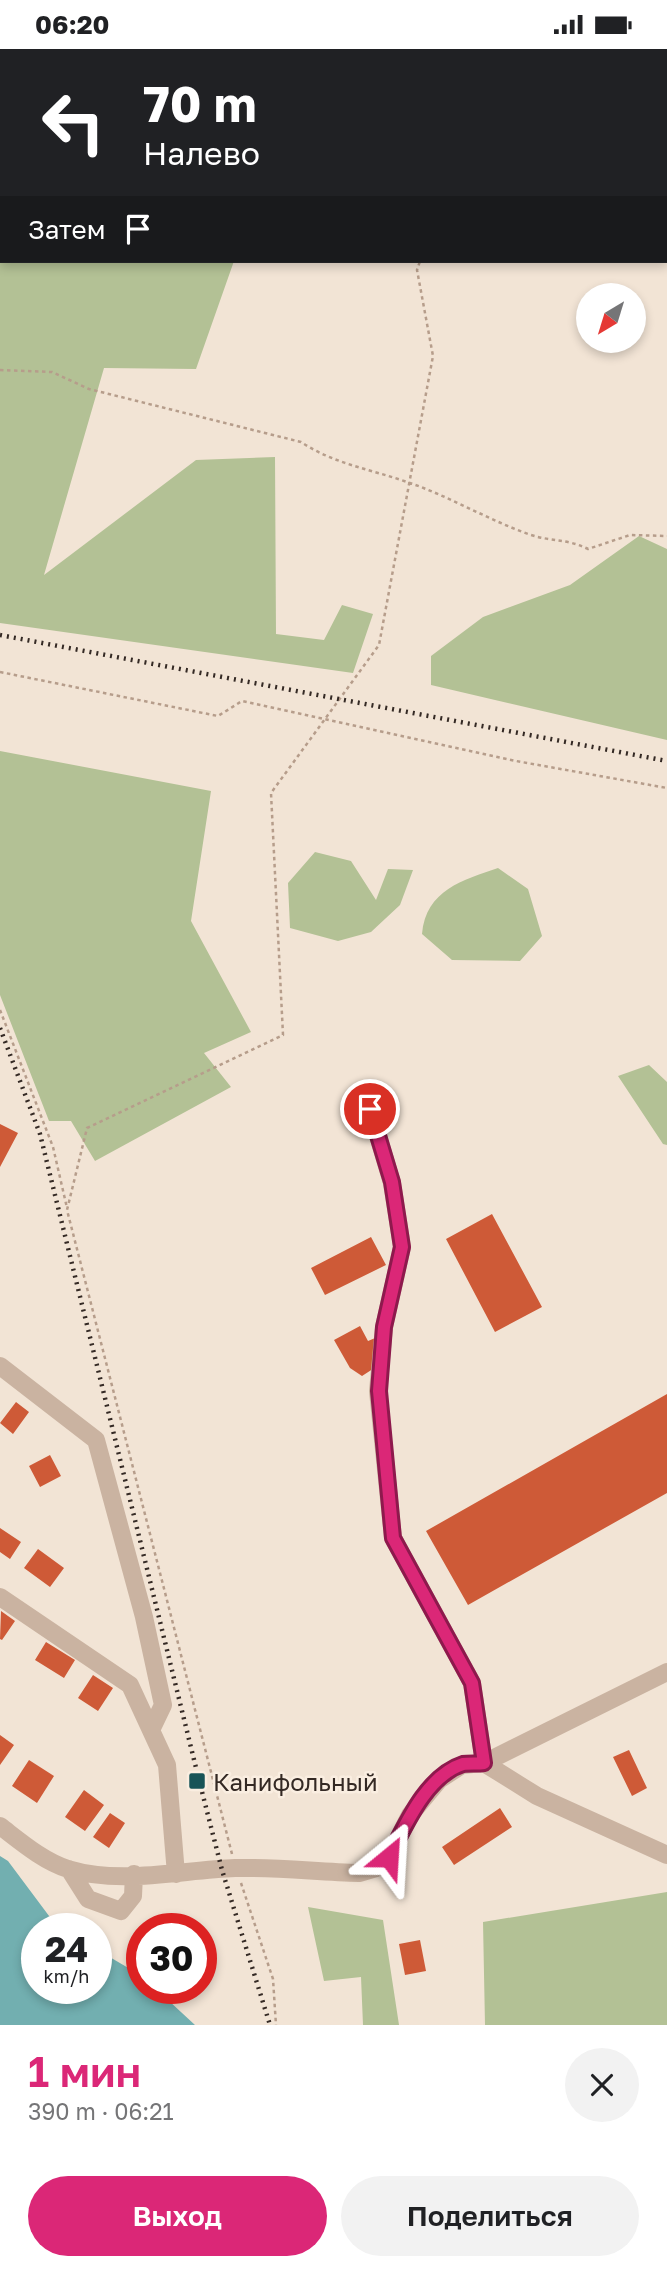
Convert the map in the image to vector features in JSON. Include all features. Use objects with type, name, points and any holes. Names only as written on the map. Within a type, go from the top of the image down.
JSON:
[{"type":"street","points":[[370,1109],[392,1182],[402,1247],[384,1327],[379,1391],[393,1538],[472,1683],[484,1763],[537,1796],[667,1855]]},
{"type":"street","points":[[0,1366],[96,1440],[144,1617],[163,1705],[151,1730]]},
{"type":"street","points":[[0,1597],[130,1685],[167,1765],[176,1874]]},
{"type":"street","points":[[0,1826],[33,1851],[69,1869],[134,1874],[176,1874],[235,1868],[359,1873],[376,1868],[389,1857],[410,1815],[439,1780],[462,1765],[484,1763],[667,1672]]},
{"type":"street","points":[[69,1869],[88,1899],[121,1911],[133,1896],[134,1874]]},
{"type":"path","points":[[67,1210],[87,1128],[283,1035],[271,793],[379,645],[433,356],[417,269],[419,263]]},
{"type":"path","points":[[0,370],[52,372],[89,389],[301,442],[325,458],[409,482],[497,523],[541,538],[568,540],[588,549],[630,535],[667,536]]},
{"type":"path","points":[[0,672],[218,716],[242,701],[516,761],[667,788]]},
{"type":"path","points":[[0,1010],[53,1147],[235,1868],[274,1979],[276,2025]]},
{"type":"green space","points":[[0,263],[233,263],[196,369],[104,368],[44,575],[196,460],[275,457],[276,634],[324,640],[342,605],[373,614],[353,673],[0,623]]},
{"type":"green space","points":[[639,536],[667,549],[667,740],[431,685],[431,656],[483,617],[570,585]]},
{"type":"green space","points":[[0,751],[211,791],[191,921],[251,1032],[204,1053],[231,1087],[95,1161],[71,1121],[49,1121],[0,995]]},
{"type":"green space","points":[[315,852],[351,861],[376,900],[388,869],[413,870],[400,905],[371,932],[338,941],[290,928],[288,883]]},
{"type":"green space","points":[[498,868],[528,889],[542,936],[520,961],[452,960],[422,934],[431,907],[448,889]]},
{"type":"green space","points":[[649,1065],[667,1082],[667,1145],[663,1144],[618,1076]]},
{"type":"green space","points":[[667,1892],[667,2025],[485,2025],[483,1922]]},
{"type":"green space","points":[[308,1907],[383,1920],[399,2025],[363,2025],[361,1977],[324,1981]]},
{"type":"water","points":[[0,1856],[8,1861],[47,1913],[21,1913],[21,2004],[112,2004],[112,1958],[126,1967],[126,2004],[172,2004],[195,2025],[0,2025]]},
{"type":"building","points":[[0,1124],[18,1133],[0,1167]]},
{"type":"building","points":[[492,1214],[542,1307],[495,1332],[446,1239]]},
{"type":"building","points":[[371,1237],[386,1265],[325,1295],[311,1268]]},
{"type":"building","points":[[360,1326],[368,1341],[380,1336],[379,1365],[362,1376],[350,1368],[334,1340]]},
{"type":"building","points":[[667,1394],[667,1493],[468,1605],[426,1531]]},
{"type":"building","points":[[16,1402],[29,1412],[13,1434],[0,1423]]},
{"type":"building","points":[[50,1455],[61,1476],[40,1487],[29,1466]]},
{"type":"building","points":[[0,1528],[21,1542],[10,1559],[0,1552]]},
{"type":"building","points":[[38,1549],[64,1568],[50,1587],[24,1568]]},
{"type":"building","points":[[1,1611],[15,1621],[2,1640],[0,1639]]},
{"type":"building","points":[[46,1642],[75,1660],[64,1678],[35,1660]]},
{"type":"building","points":[[93,1675],[113,1688],[98,1711],[78,1698]]},
{"type":"building","points":[[0,1735],[14,1745],[0,1765]]},
{"type":"building","points":[[629,1750],[647,1788],[632,1796],[613,1757]]},
{"type":"building","points":[[29,1760],[54,1776],[37,1803],[12,1786]]},
{"type":"building","points":[[84,1790],[104,1805],[85,1831],[65,1817]]},
{"type":"building","points":[[500,1808],[512,1827],[454,1865],[442,1847]]},
{"type":"building","points":[[110,1813],[125,1823],[109,1848],[93,1837]]},
{"type":"building","points":[[420,1940],[426,1971],[405,1975],[399,1944]]},
{"type":"railway","points":[[0,635],[667,761]]},
{"type":"railway","points":[[0,1028],[40,1134],[222,1870],[270,2025]]},
{"type":"place","name":"Канифольный","points":[[197,1781]]},
{"type":"route","points":[[370,1109],[392,1182],[402,1247],[384,1327],[379,1391],[393,1538],[472,1683],[484,1763],[462,1765],[439,1780],[410,1815],[389,1857]]}]
